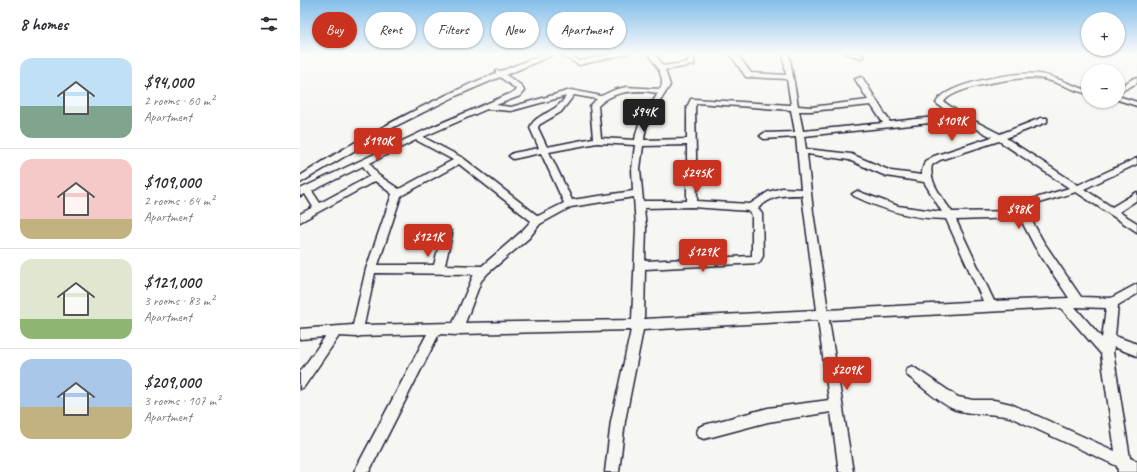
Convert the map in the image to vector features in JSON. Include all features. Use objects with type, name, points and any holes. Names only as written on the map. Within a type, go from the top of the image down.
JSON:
[{"type":"street","points":[[300,180],[378,132],[416,112],[497,75]]},
{"type":"street","points":[[319,208],[303,191],[364,161],[485,106],[517,94],[520,91],[519,88],[500,75]]},
{"type":"street","points":[[612,472],[618,421],[638,325],[640,205],[636,169],[640,128],[646,115],[656,103],[666,85],[664,75]]},
{"type":"street","points":[[750,75],[789,77],[802,151],[822,314],[846,472]]},
{"type":"street","points":[[1026,75],[988,82],[944,96],[940,103],[960,117],[1000,138],[1137,228]]},
{"type":"street","points":[[1026,75],[1051,78],[1081,91]]},
{"type":"street","points":[[859,79],[887,123]]},
{"type":"street","points":[[1125,87],[1137,80]]},
{"type":"street","points":[[597,140],[594,106],[602,98],[617,91],[633,88],[662,91]]},
{"type":"street","points":[[485,106],[511,109],[572,92],[602,98]]},
{"type":"street","points":[[569,204],[560,180],[534,128],[535,123],[555,113],[565,103],[572,92]]},
{"type":"street","points":[[692,204],[691,107],[697,100],[794,108],[832,107],[873,102]]},
{"type":"street","points":[[1125,100],[1137,104]]},
{"type":"street","points":[[764,136],[799,134],[887,123],[960,117]]},
{"type":"street","points":[[990,306],[950,217],[927,178],[926,171],[928,163],[937,158],[1000,138],[1044,120]]},
{"type":"street","points":[[417,137],[460,160],[537,221]]},
{"type":"street","points":[[513,156],[597,140],[639,143],[691,142]]},
{"type":"street","points":[[802,151],[851,157],[888,174],[927,178]]},
{"type":"street","points":[[357,332],[371,269],[397,194],[460,160]]},
{"type":"street","points":[[364,161],[375,177],[395,190],[397,194]]},
{"type":"street","points":[[1023,214],[1029,203],[1076,189],[1137,161]]},
{"type":"street","points":[[300,218],[375,177]]},
{"type":"street","points":[[640,205],[692,204],[752,208],[766,195],[772,192],[806,192]]},
{"type":"street","points":[[456,330],[477,279],[484,270],[525,235],[537,221],[569,204],[639,193]]},
{"type":"street","points":[[857,194],[874,203],[889,208],[928,216],[950,217],[1023,214]]},
{"type":"street","points":[[1112,212],[1137,195]]},
{"type":"street","points":[[640,265],[755,260],[758,256],[756,214],[752,208]]},
{"type":"street","points":[[1023,214],[1039,244],[1078,302]]},
{"type":"street","points":[[439,268],[446,234]]},
{"type":"street","points":[[371,269],[439,268],[484,270]]},
{"type":"street","points":[[300,334],[336,331],[357,332],[638,325],[990,306],[1078,302],[1112,303],[1137,289]]},
{"type":"street","points":[[1064,303],[1107,345],[1137,350]]},
{"type":"street","points":[[1112,303],[1112,317],[1107,345],[1124,466]]},
{"type":"street","points":[[360,472],[435,330]]},
{"type":"street","points":[[300,383],[336,331]]},
{"type":"street","points":[[912,372],[955,403],[973,407],[994,407],[1011,411],[1124,466],[1137,468]]},
{"type":"street","points":[[704,432],[768,415],[837,405]]}]
